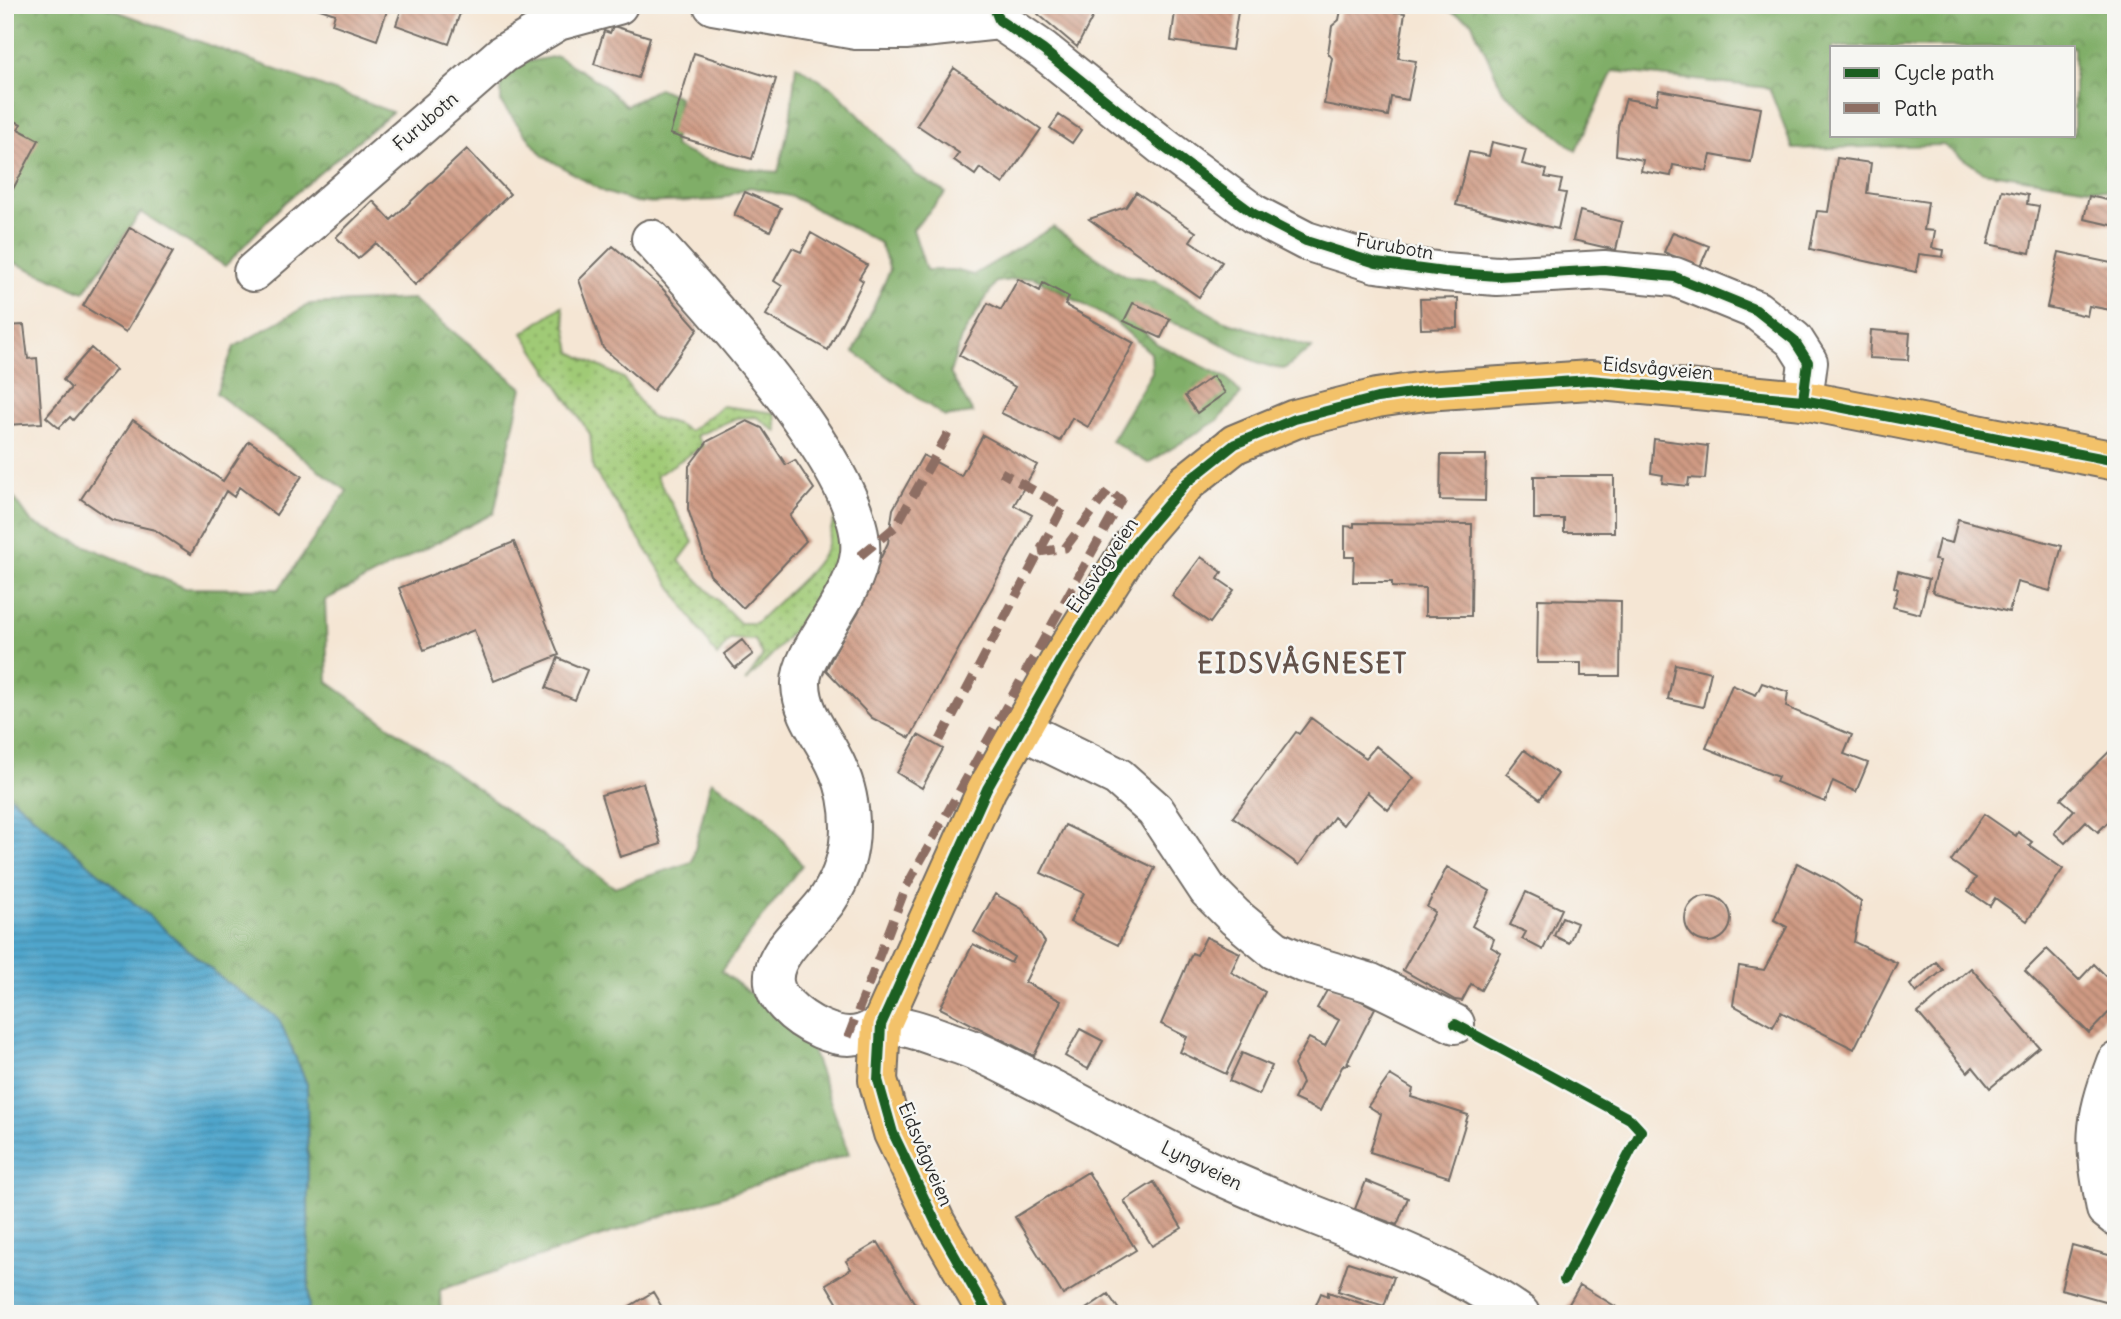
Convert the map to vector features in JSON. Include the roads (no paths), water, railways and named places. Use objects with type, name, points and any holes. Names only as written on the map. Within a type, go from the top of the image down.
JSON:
[{"type":"main road","name":"Eidsvågveien","points":[[988,1314],[936,1223],[893,1133],[878,1080],[881,1025],[987,789],[1020,729],[1135,542],[1186,483],[1235,444],[1295,419],[1377,398],[1425,391],[1590,380],[1803,400],[2116,461]]},
{"type":"street","name":"Furubotn","points":[[253,272],[503,54],[558,21],[618,5]]},
{"type":"street","name":"Furubotn","points":[[713,5],[856,30],[905,30],[996,13],[1254,214],[1306,241],[1376,262],[1444,272],[1497,276],[1604,270],[1675,277],[1756,310],[1787,333],[1808,362],[1803,400]]},
{"type":"street","points":[[651,239],[712,307],[799,419],[845,486],[856,513],[860,556],[855,575],[801,675],[805,707],[838,769],[846,796],[850,825],[848,857],[826,903],[777,960],[775,989],[791,1010],[826,1032],[848,1037],[881,1025]]},
{"type":"street","points":[[1020,729],[1118,777],[1155,810],[1208,890],[1235,917],[1275,950],[1304,963],[1371,983],[1455,1024]]},
{"type":"street","name":"Lyngveien","points":[[881,1025],[908,1028],[965,1046],[1232,1181],[1444,1270],[1520,1314]]},
{"type":"street","points":[[2116,1062],[2099,1108],[2096,1134],[2106,1209],[2116,1217]]},
{"type":"water","points":[[5,792],[221,978],[279,1019],[307,1084],[309,1314],[5,1314]]},
{"type":"district","name":"EIDSVÅGNESET","points":[[1303,663]]}]
